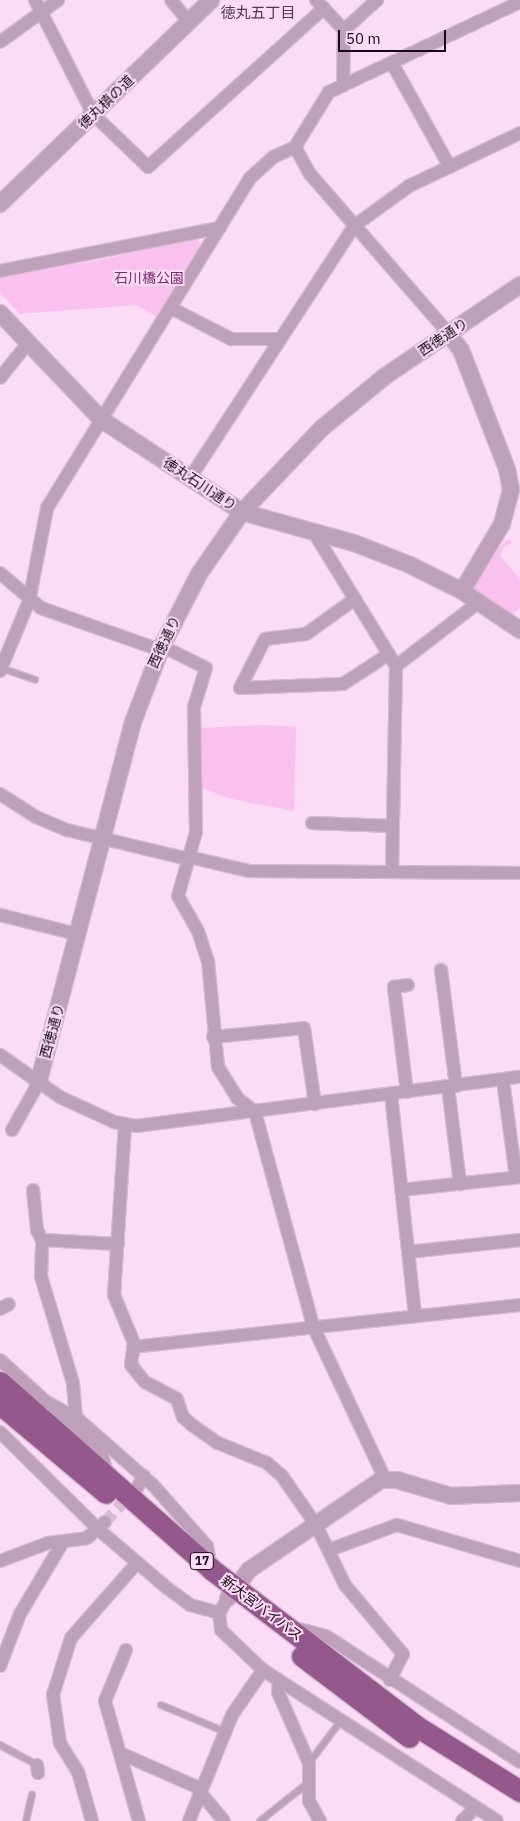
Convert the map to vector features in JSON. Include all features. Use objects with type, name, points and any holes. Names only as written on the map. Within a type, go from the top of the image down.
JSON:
[{"type":"highway","name":"新大宮バイパス","points":[[0,1382],[107,1474],[211,1569],[228,1600],[287,1627],[429,1735],[520,1791]]},
{"type":"highway","name":"新大宮バイパス","points":[[0,1404],[228,1600],[382,1719],[520,1806]]},
{"type":"street","points":[[35,0],[93,114],[143,167],[152,167],[320,4],[344,30],[343,86]]},
{"type":"street","points":[[0,42],[42,14],[58,0]]},
{"type":"street","points":[[171,0],[189,22]]},
{"type":"street","name":"徳丸槙の道","points":[[0,204],[211,0]]},
{"type":"street","points":[[344,30],[377,0]]},
{"type":"street","points":[[0,670],[29,602],[47,508],[256,171],[294,147],[329,92],[392,64],[520,2]]},
{"type":"street","points":[[392,64],[450,166]]},
{"type":"street","points":[[190,478],[354,226],[409,186],[520,133]]},
{"type":"street","points":[[294,147],[310,174],[461,350],[507,469],[511,490],[502,524],[462,591]]},
{"type":"street","points":[[0,271],[220,228]]},
{"type":"street","name":"西徳通り","points":[[12,1130],[38,1084],[132,722],[161,648],[199,574],[242,512],[335,417],[448,333],[520,286]]},
{"type":"street","points":[[171,308],[231,339],[280,339]]},
{"type":"street","name":"徳丸石川通り","points":[[0,313],[102,420],[242,512],[313,531],[388,556],[462,591],[520,630]]},
{"type":"street","points":[[0,378],[28,343]]},
{"type":"street","points":[[313,531],[396,666],[392,872]]},
{"type":"street","points":[[0,573],[29,602],[161,648],[210,669],[194,707],[196,832],[178,896],[198,931],[208,961],[213,1037],[218,1066],[237,1098],[255,1112],[313,1326],[386,1479]]},
{"type":"street","points":[[355,599],[306,634],[265,639],[239,679],[240,688],[343,684],[388,654]]},
{"type":"street","points":[[396,666],[479,602]]},
{"type":"street","points":[[0,794],[36,817],[102,838],[249,871],[520,873]]},
{"type":"street","points":[[312,823],[393,826]]},
{"type":"street","points":[[0,915],[77,934]]},
{"type":"street","points":[[441,970],[460,1184]]},
{"type":"street","points":[[408,985],[394,987],[408,1092]]},
{"type":"street","points":[[213,1037],[304,1028],[315,1104]]},
{"type":"street","points":[[0,1054],[38,1084],[126,1125],[255,1112],[520,1077]]},
{"type":"street","points":[[401,1190],[518,1177],[503,1080]]},
{"type":"street","points":[[391,1094],[414,1316]]},
{"type":"street","points":[[126,1125],[114,1295],[133,1347],[131,1365],[145,1382],[177,1399],[183,1416],[218,1443],[267,1462],[282,1476],[316,1525],[354,1598],[403,1654],[390,1680]]},
{"type":"street","points":[[33,1190],[37,1230],[42,1240],[41,1276],[52,1301],[73,1382],[76,1418]]},
{"type":"street","points":[[42,1240],[118,1244]]},
{"type":"street","points":[[408,1252],[520,1240]]},
{"type":"street","points":[[133,1347],[520,1305]]},
{"type":"street","points":[[0,1360],[101,1451],[107,1474]]},
{"type":"street","points":[[45,1401],[76,1418],[144,1476],[208,1546],[211,1569]]},
{"type":"street","points":[[0,1432],[101,1525],[137,1563],[190,1605],[228,1600]]},
{"type":"street","points":[[136,1488],[144,1476]]},
{"type":"street","points":[[497,1821],[263,1670],[224,1633],[228,1600],[249,1570],[386,1479],[451,1496],[520,1493]]},
{"type":"street","points":[[0,1561],[48,1543],[87,1538],[101,1525]]},
{"type":"street","points":[[329,1550],[397,1525],[520,1561]]},
{"type":"street","points":[[0,1666],[20,1614],[63,1542]]},
{"type":"street","points":[[92,1821],[78,1772],[60,1743],[53,1696],[71,1638],[137,1563]]},
{"type":"street","points":[[287,1627],[326,1636],[390,1680],[520,1762]]},
{"type":"street","points":[[126,1650],[105,1701],[122,1754],[139,1821]]},
{"type":"street","points":[[189,1821],[203,1792],[232,1715],[263,1670]]},
{"type":"street","points":[[279,1680],[278,1692],[309,1763],[309,1801],[320,1821]]},
{"type":"street","points":[[122,1754],[203,1792],[224,1821]]},
{"type":"street","points":[[462,1821],[476,1808]]},
{"type":"lane","points":[[0,670],[35,680]]},
{"type":"lane","points":[[161,1705],[226,1732]]},
{"type":"lane","points":[[309,1763],[337,1726]]},
{"type":"lane","points":[[0,1745],[37,1769]]},
{"type":"lane","points":[[260,1821],[309,1782]]},
{"type":"lane","points":[[26,1821],[32,1795]]},
{"type":"green space","name":"石川橋公園","points":[[197,238],[201,246],[158,317],[136,305],[20,314],[0,293],[0,276],[95,261]]},
{"type":"green space","points":[[509,539],[512,543],[504,547],[500,556],[520,579],[520,608],[511,615],[472,589],[502,544]]},
{"type":"green space","points":[[263,725],[296,727],[294,811],[227,798],[200,787],[198,728]]},
{"type":"tunnel","points":[[105,1522],[133,1492]]},
{"type":"district","name":"徳丸五丁目","points":[[258,13]]}]
